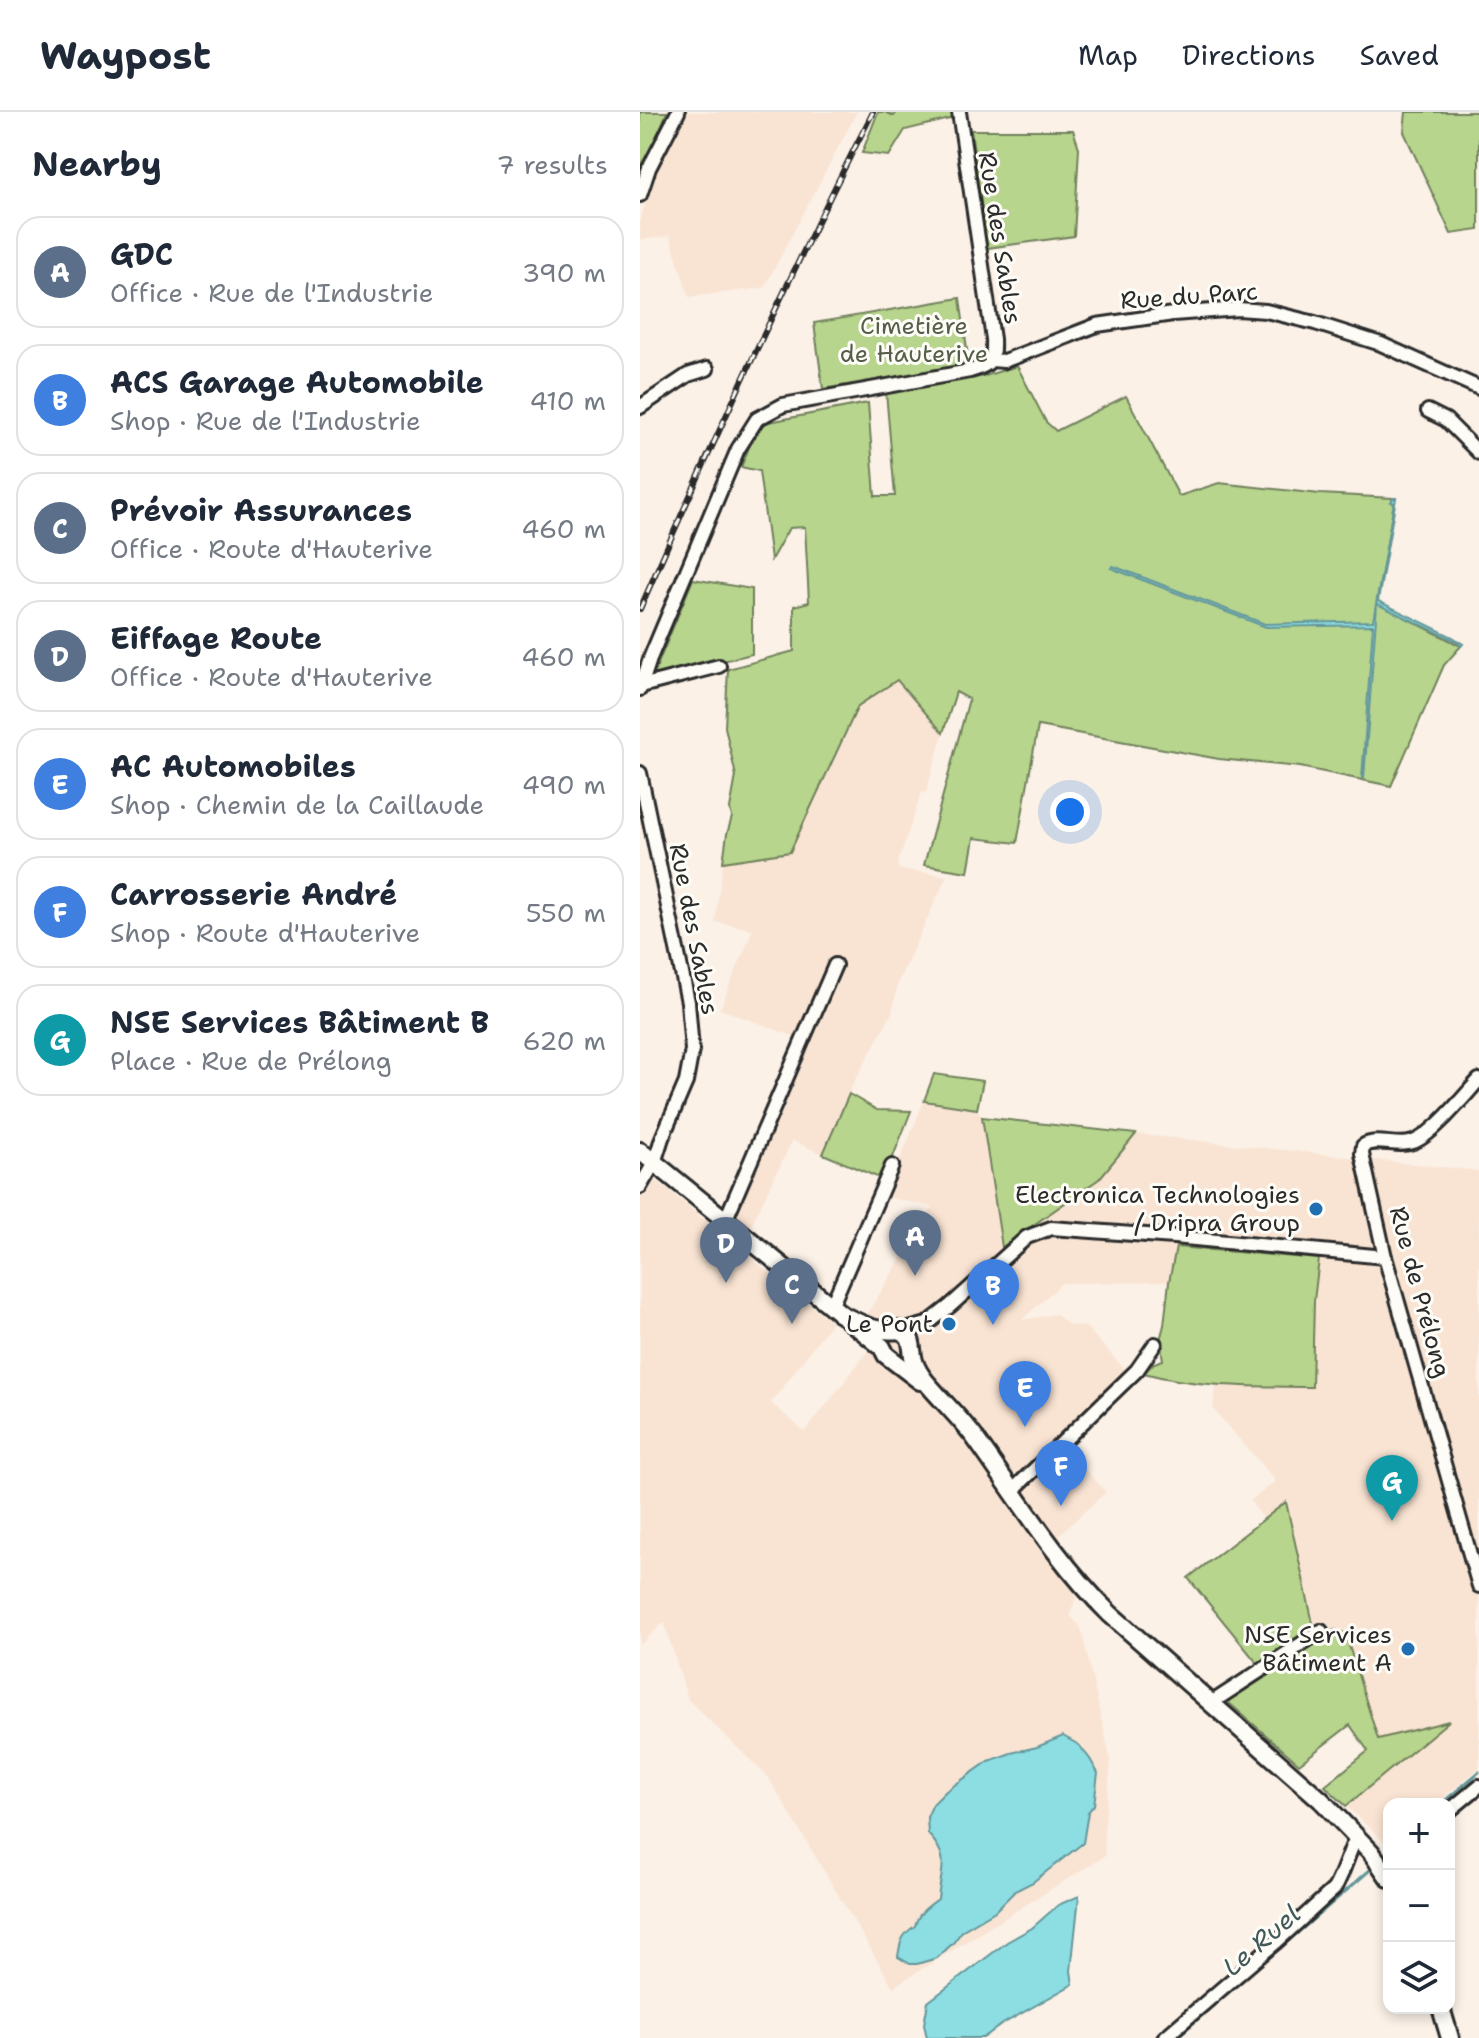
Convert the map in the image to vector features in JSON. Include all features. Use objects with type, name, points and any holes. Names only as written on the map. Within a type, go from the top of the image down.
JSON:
[{"type":"main road","points":[[645,1156],[836,1310],[898,1344],[966,1427],[1090,1595],[1321,1800],[1383,1865]]},
{"type":"main road","points":[[1443,2014],[1450,2038]]},
{"type":"street","points":[[640,195],[649,168],[678,112]]},
{"type":"street","name":"Rue des Sables","points":[[640,687],[738,449],[757,419],[783,405],[970,371],[983,367],[991,360],[993,339],[959,112]]},
{"type":"street","name":"Rue du Parc","points":[[991,360],[1004,361],[1097,325],[1238,309],[1266,311],[1381,344],[1479,388]]},
{"type":"street","points":[[640,407],[688,375],[707,369]]},
{"type":"street","points":[[1428,411],[1446,420],[1479,453]]},
{"type":"street","points":[[640,687],[719,666]]},
{"type":"street","name":"Rue des Sables","points":[[640,773],[692,1031],[689,1069],[662,1138],[645,1156]]},
{"type":"street","points":[[725,1221],[835,965]]},
{"type":"street","name":"Rue de Prélong","points":[[1479,1080],[1423,1137],[1402,1145],[1369,1142],[1363,1146],[1362,1154],[1385,1257],[1479,1586]]},
{"type":"street","points":[[640,1187],[645,1156]]},
{"type":"street","points":[[836,1310],[892,1166]]},
{"type":"street","points":[[898,1344],[931,1328],[950,1306],[1027,1237],[1051,1228],[1385,1257]]},
{"type":"street","points":[[1012,1491],[1137,1370],[1155,1344]]},
{"type":"street","points":[[1211,1703],[1321,1631]]},
{"type":"street","points":[[1455,1806],[1479,1786]]},
{"type":"street","points":[[1164,2038],[1334,1889],[1357,1836]]},
{"type":"street","points":[[1346,1863],[1371,1852]]},
{"type":"shaded area","points":[[686,112],[857,112],[764,288],[689,297],[670,236],[640,240],[640,222],[653,175]]},
{"type":"shaded area","points":[[897,680],[943,733],[926,793],[922,792],[898,862],[899,869],[947,876],[898,982],[892,1013],[852,1086],[823,1154],[792,1141],[750,1228],[724,1205],[796,1037],[720,1009],[753,929],[715,922],[723,862],[790,852],[858,706]]},
{"type":"shaded area","points":[[924,1101],[977,1109],[982,1117],[1003,1247],[1099,1179],[1136,1134],[1479,1171],[1479,1768],[1443,1798],[1383,1798],[1383,1840],[1346,1806],[1447,1722],[1378,1739],[1345,1633],[1334,1631],[1316,1642],[1287,1503],[1264,1519],[1250,1501],[1276,1481],[1213,1409],[1216,1385],[1312,1387],[1318,1259],[1176,1247],[1169,1282],[1062,1283],[1022,1320],[1056,1314],[1069,1325],[1086,1327],[1127,1372],[1058,1441],[1106,1492],[1059,1535],[1076,1597],[1070,1615],[1081,1628],[1111,1762],[1104,1831],[1105,1856],[893,1987],[768,1777],[688,1700],[664,1622],[640,1645],[640,1167],[832,1322],[771,1403],[805,1432],[868,1351],[864,1319],[933,1207],[885,1197]]},
{"type":"green space","points":[[640,112],[667,112],[640,177]]},
{"type":"green space","points":[[878,112],[894,116],[897,112],[954,112],[954,118],[905,130],[889,156],[862,153]]},
{"type":"green space","points":[[1406,112],[1479,112],[1479,230],[1451,234],[1404,132]]},
{"type":"green space","points":[[971,130],[1073,130],[1079,148],[1074,236],[987,248]]},
{"type":"green space","name":"Cimetière de Hauterive","points":[[960,298],[969,364],[823,389],[814,323]]},
{"type":"green space","points":[[1017,366],[1046,422],[1056,431],[1126,396],[1179,496],[1219,483],[1393,498],[1377,603],[1461,646],[1444,665],[1391,786],[1300,767],[1219,759],[1038,726],[1017,843],[974,838],[968,872],[924,865],[969,699],[956,692],[943,733],[897,680],[858,706],[790,852],[723,862],[736,776],[725,727],[728,669],[794,651],[794,606],[809,602],[805,527],[789,528],[771,560],[759,471],[741,467],[752,440],[764,423],[868,403],[875,496],[895,496],[886,392],[985,376]]},
{"type":"green space","points":[[693,579],[752,589],[752,654],[652,678]]},
{"type":"green space","points":[[934,1074],[983,1081],[977,1109],[924,1101]]},
{"type":"green space","points":[[849,1094],[877,1110],[911,1111],[884,1180],[823,1154]]},
{"type":"green space","points":[[982,1117],[1136,1134],[1099,1179],[1002,1247]]},
{"type":"green space","points":[[1176,1247],[1319,1259],[1314,1301],[1312,1387],[1206,1384],[1144,1373],[1154,1363],[1163,1360],[1160,1340]]},
{"type":"green space","points":[[1286,1502],[1314,1628],[1257,1663],[1188,1578]]},
{"type":"green space","points":[[1334,1630],[1345,1633],[1378,1739],[1449,1721],[1346,1806],[1325,1786],[1368,1751],[1350,1725],[1299,1764],[1229,1703],[1230,1694]]},
{"type":"water","points":[[1393,498],[1396,498],[1378,601],[1463,644],[1461,646],[1377,604],[1364,778],[1373,625],[1266,627],[1111,568],[1113,566],[1265,624],[1373,621]]},
{"type":"water","points":[[1063,1736],[1079,1745],[1098,1773],[1094,1805],[1088,1812],[1083,1843],[1033,1882],[1015,1891],[995,1911],[963,1930],[937,1958],[910,1964],[898,1957],[904,1935],[938,1899],[943,1864],[940,1850],[928,1834],[927,1817],[933,1804],[989,1761]]},
{"type":"water","points":[[1079,1896],[1071,1971],[1073,1984],[983,2038],[927,2038],[924,2024],[928,2002],[1007,1942],[1032,1928],[1058,1905]]},
{"type":"waterway","name":"Le Ruel","points":[[1448,1798],[1479,1772]]},
{"type":"waterway","name":"Le Ruel","points":[[1176,2038],[1370,1870]]},
{"type":"railway","points":[[640,609],[752,359],[873,112]]},
{"type":"place","name":"Electronica Technologies / Dripra Group","points":[[1316,1209]]},
{"type":"place","name":"GDC","points":[[915,1276]]},
{"type":"place","name":"Eiffage Route","points":[[726,1283]]},
{"type":"place","name":"Prévoir Assurances","points":[[792,1324]]},
{"type":"place","name":"Le Pont","points":[[949,1324]]},
{"type":"place","name":"ACS Garage Automobile","points":[[993,1325]]},
{"type":"place","name":"AC Automobiles","points":[[1025,1427]]},
{"type":"place","name":"Carrosserie André","points":[[1061,1506]]},
{"type":"place","name":"NSE Services Bâtiment B","points":[[1392,1521]]},
{"type":"place","name":"NSE Services Bâtiment A","points":[[1408,1649]]}]
